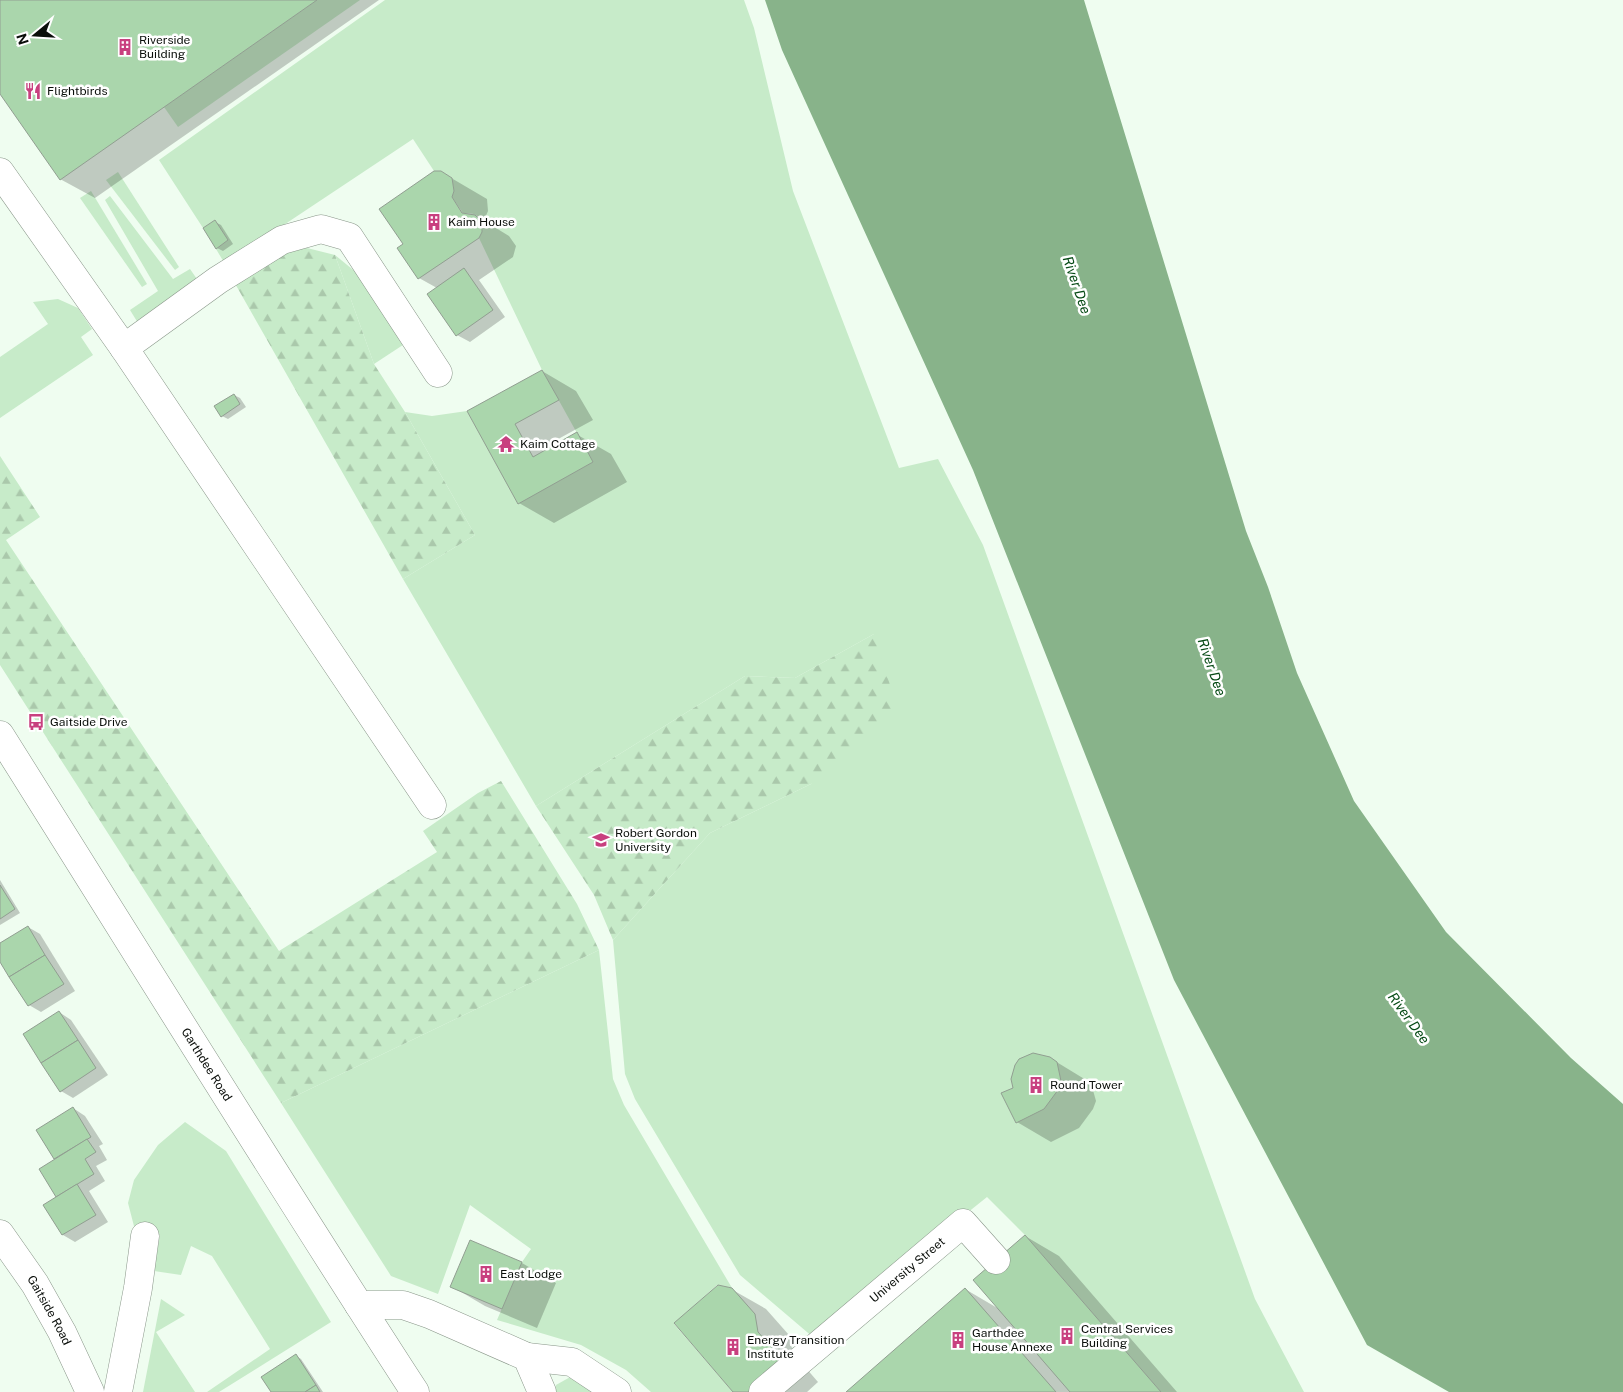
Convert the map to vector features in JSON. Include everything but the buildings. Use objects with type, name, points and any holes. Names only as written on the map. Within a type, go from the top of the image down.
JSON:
[{"type":"street","points":[[0,172],[124,348],[432,805]]},
{"type":"street","points":[[124,348],[218,280],[282,240],[321,229],[349,238],[438,373]]},
{"type":"street","name":"Garthdee Road","points":[[0,735],[290,1200],[415,1392]]},
{"type":"street","name":"University Street","points":[[763,1392],[963,1223],[996,1260]]},
{"type":"street","name":"Gaitside Road","points":[[0,1234],[35,1284],[62,1332],[90,1392]]},
{"type":"street","points":[[118,1392],[138,1288],[145,1236]]},
{"type":"street","points":[[358,1305],[403,1306],[429,1314],[527,1357],[572,1362],[617,1392]]},
{"type":"street","points":[[527,1357],[542,1392]]},
{"type":"green space","points":[[317,0],[360,0],[178,127],[164,107]]},
{"type":"green space","points":[[385,0],[744,0],[754,28],[793,191],[899,468],[938,459],[983,545],[1255,1299],[1304,1392],[1161,1392],[1025,1235],[987,1197],[814,1338],[740,1275],[635,1099],[625,1074],[613,940],[710,833],[811,784],[874,634],[795,678],[745,676],[536,806],[403,579],[475,535],[405,412],[432,416],[467,411],[518,503],[593,462],[542,370],[479,238],[480,219],[474,214],[463,213],[452,197],[454,191],[452,178],[441,171],[434,171],[413,139],[225,264],[216,249],[228,240],[215,220],[203,228],[159,160]]},
{"type":"green space","points":[[118,172],[179,267],[175,270],[106,180]]},
{"type":"green space","points":[[91,191],[147,284],[142,287],[80,198]]},
{"type":"green space","points":[[110,196],[173,279],[190,269],[199,282],[138,323],[130,310],[158,291],[105,200]]},
{"type":"green space","points":[[307,248],[335,255],[374,364],[405,412],[475,535],[403,579],[233,280],[276,253]]},
{"type":"green space","points":[[335,255],[363,278],[406,343],[374,364]]},
{"type":"green space","points":[[58,299],[78,308],[92,329],[81,337],[93,355],[0,418],[0,357],[48,324],[33,302]]},
{"type":"green space","points":[[0,456],[40,517],[6,540],[279,951],[437,852],[423,831],[478,793],[501,781],[577,904],[599,950],[281,1103],[0,665]]},
{"type":"green space","points":[[874,634],[896,704],[811,784],[710,833],[613,940],[594,895],[536,806],[745,676],[795,678]]},
{"type":"green space","points":[[599,950],[613,1079],[624,1105],[732,1288],[717,1285],[674,1324],[733,1392],[651,1392],[626,1370],[581,1345],[497,1320],[522,1262],[531,1249],[470,1205],[438,1294],[391,1276],[281,1103]]},
{"type":"green space","points":[[185,1122],[226,1151],[331,1322],[219,1392],[207,1392],[270,1349],[212,1256],[191,1246],[181,1275],[154,1271],[160,1235],[135,1230],[128,1203],[134,1180],[158,1145]]},
{"type":"green space","points":[[161,1299],[185,1315],[156,1332],[195,1392],[143,1392]]},
{"type":"green space","points":[[572,1376],[592,1392],[554,1392],[556,1385]]},
{"type":"water","name":"River Dee","points":[[765,0],[1084,0],[1246,531],[1268,587],[1297,673],[1354,801],[1446,932],[1571,1058],[1623,1104],[1623,1392],[1449,1392],[1367,1345],[1174,980],[973,470],[782,50]]},
{"type":"place","name":"Riverside Building","points":[[125,47]]},
{"type":"place","name":"Flightbirds","points":[[33,91]]},
{"type":"place","name":"Kaim House","points":[[434,222]]},
{"type":"place","name":"Kaim Cottage","points":[[506,444]]},
{"type":"place","name":"Gaitside Drive","points":[[36,722]]},
{"type":"place","name":"Robert Gordon University","points":[[601,840]]},
{"type":"place","name":"Round Tower","points":[[1036,1085]]},
{"type":"place","name":"East Lodge","points":[[486,1274]]},
{"type":"place","name":"Central Services Building","points":[[1067,1336]]},
{"type":"place","name":"Garthdee House Annexe","points":[[958,1340]]},
{"type":"place","name":"Energy Transition Institute","points":[[733,1347]]}]
